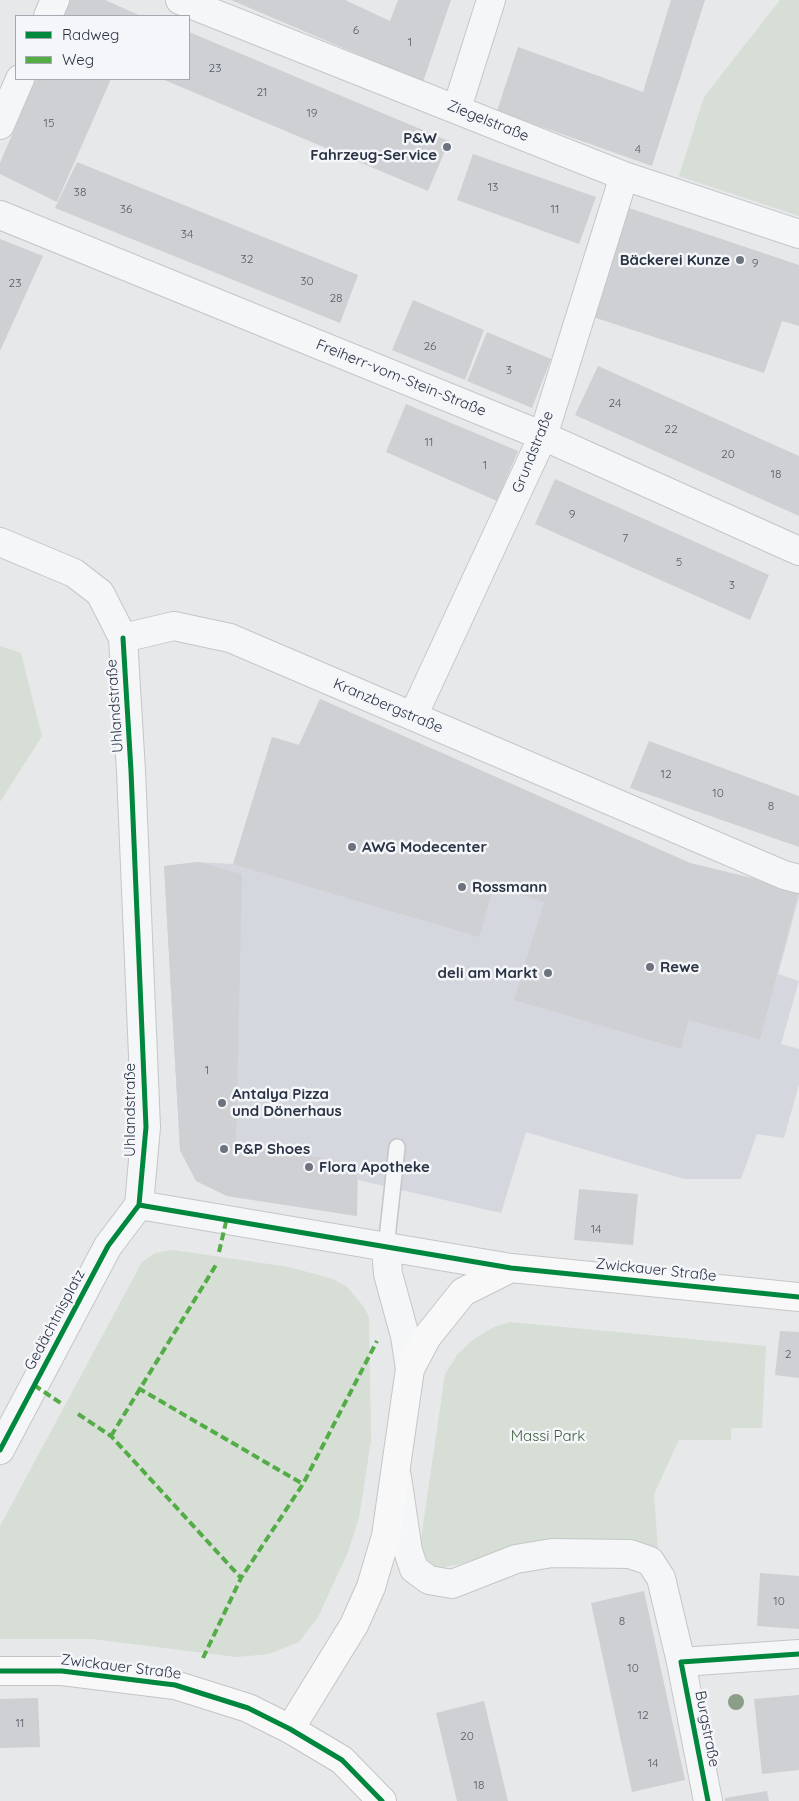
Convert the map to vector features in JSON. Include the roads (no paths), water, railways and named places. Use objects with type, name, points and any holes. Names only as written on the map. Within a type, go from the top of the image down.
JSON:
[{"type":"street","points":[[48,15],[55,0]]},
{"type":"street","name":"Ziegelstraße","points":[[180,0],[457,108],[624,176],[799,234]]},
{"type":"street","points":[[457,108],[491,0]]},
{"type":"street","points":[[0,125],[20,80]]},
{"type":"street","name":"Grundstraße","points":[[413,716],[543,436],[624,176]]},
{"type":"street","name":"Freiherr-vom-Stein-Straße","points":[[0,214],[543,436],[799,551]]},
{"type":"street","points":[[0,542],[74,573],[100,593],[122,638]]},
{"type":"street","name":"Kranzbergstraße","points":[[122,638],[174,626],[230,638],[784,875],[799,879]]},
{"type":"street","name":"Uhlandstraße","points":[[122,638],[132,770],[146,1127],[138,1205]]},
{"type":"street","points":[[138,1205],[511,1268]]},
{"type":"street","name":"Gedächtnisplatz","points":[[0,1450],[108,1246],[138,1205]]},
{"type":"street","points":[[290,1728],[354,1625],[370,1587],[386,1536],[410,1369],[405,1336],[388,1274],[386,1248]]},
{"type":"street","points":[[410,1369],[427,1337],[464,1292],[511,1268]]},
{"type":"street","name":"Zwickauer Straße","points":[[511,1268],[799,1297]]},
{"type":"street","name":"Burgstraße","points":[[396,1471],[408,1551],[414,1569],[429,1580],[452,1584],[516,1559],[552,1553],[630,1554],[650,1561],[661,1578],[681,1662],[708,1801]]},
{"type":"street","points":[[681,1662],[799,1654]]},
{"type":"street","name":"Zwickauer Straße","points":[[0,1671],[62,1671],[175,1685],[248,1708],[290,1728],[342,1760],[382,1801]]},
{"type":"lane","points":[[386,1248],[398,1147]]},
{"type":"place","name":"P&W Fahrzeug-Service","points":[[447,147]]},
{"type":"place","name":"Bäckerei Kunze","points":[[740,260]]},
{"type":"place","name":"AWG Modecenter","points":[[352,847]]},
{"type":"place","name":"Rossmann","points":[[462,887]]},
{"type":"place","name":"Rewe","points":[[650,967]]},
{"type":"place","name":"deli am Markt","points":[[548,973]]},
{"type":"place","name":"Antalya Pizza und Dönerhaus","points":[[222,1103]]},
{"type":"place","name":"P&P Shoes","points":[[224,1149]]},
{"type":"place","name":"Flora Apotheke","points":[[309,1167]]},
{"type":"park label","name":"Massi Park","points":[[548,1436]]}]
